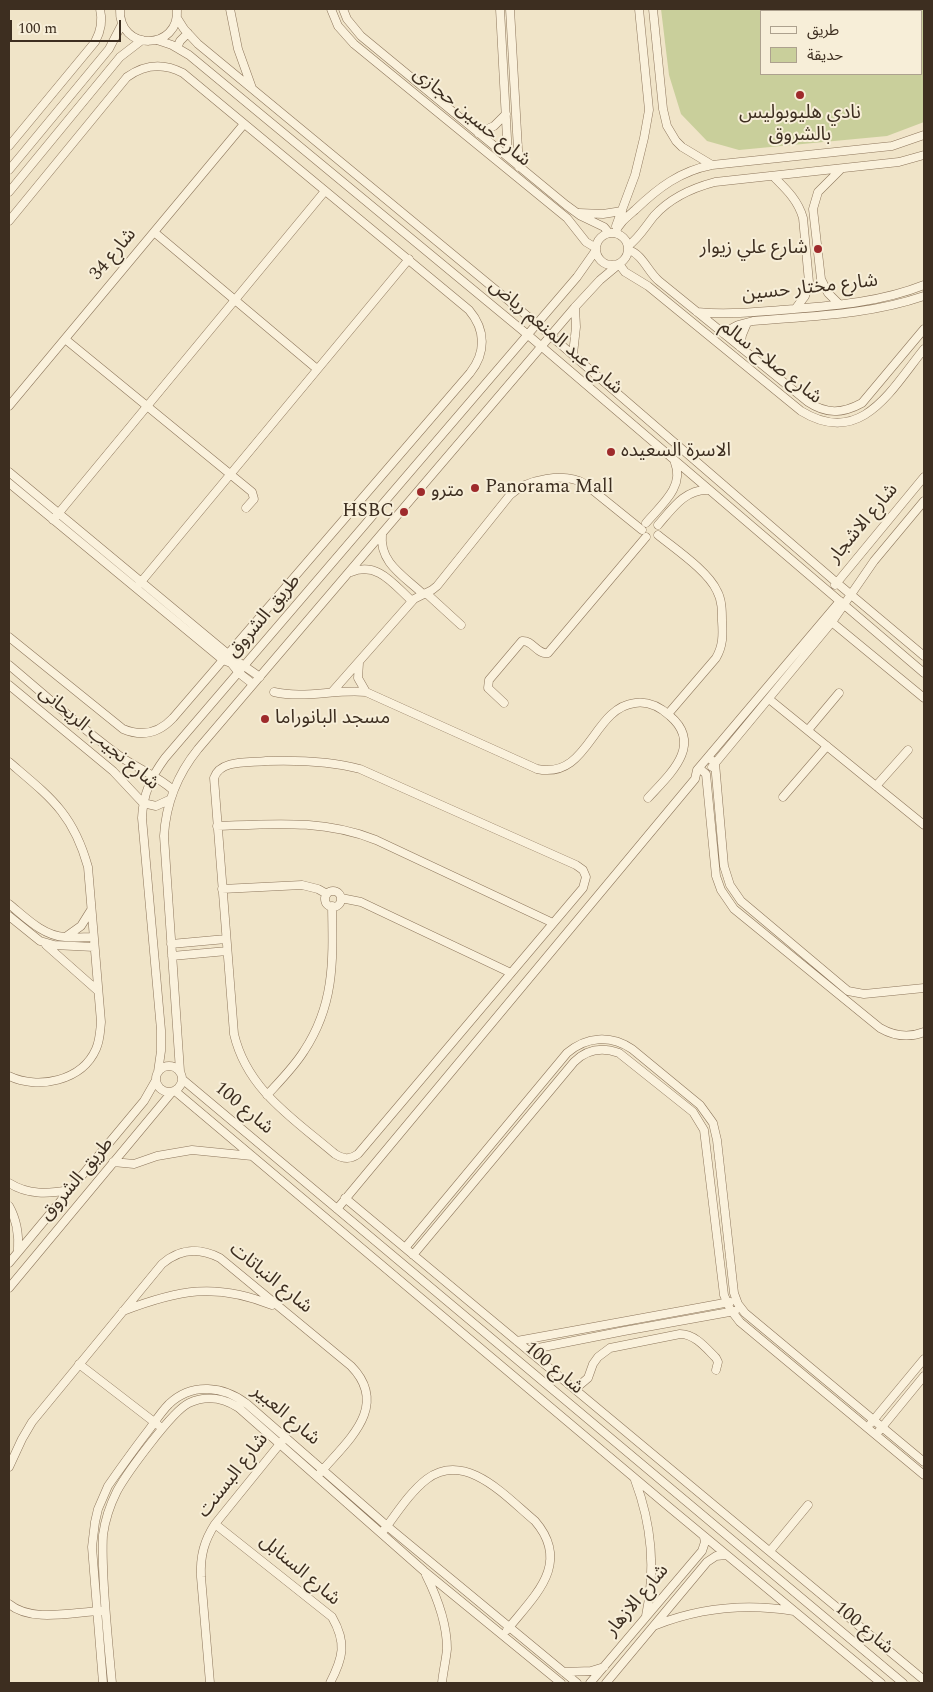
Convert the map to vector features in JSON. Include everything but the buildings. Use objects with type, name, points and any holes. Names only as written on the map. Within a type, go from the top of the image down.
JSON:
[{"type":"street","points":[[9,146],[95,42],[102,27],[100,9]]},
{"type":"street","points":[[120,9],[122,24],[130,35],[142,40],[157,40],[168,34],[172,29],[177,18],[177,9]]},
{"type":"street","points":[[230,9],[238,49],[253,90]]},
{"type":"street","name":"شارع حسين حجازى","points":[[331,9],[338,26],[354,44],[567,218],[586,242],[596,249]]},
{"type":"street","name":"شارع حسين حجازى","points":[[343,9],[347,19],[361,36],[575,212],[612,233]]},
{"type":"street","points":[[500,9],[510,159],[506,168]]},
{"type":"street","points":[[510,9],[519,167]]},
{"type":"street","points":[[612,233],[635,175],[648,119],[649,110],[639,9]]},
{"type":"street","points":[[653,9],[664,118],[667,126],[682,147],[712,165]]},
{"type":"street","name":"شارع عبد المنعم رياض","points":[[177,18],[198,44],[573,354],[924,656]]},
{"type":"street","points":[[9,170],[114,42],[122,24]]},
{"type":"street","points":[[177,48],[180,41],[188,33]]},
{"type":"street","points":[[9,192],[126,52],[142,40]]},
{"type":"street","name":"شارع عبد المنعم رياض","points":[[157,40],[189,55],[528,335],[924,673]]},
{"type":"street","points":[[114,42],[126,52]]},
{"type":"street","points":[[9,221],[122,82],[140,69],[169,67],[183,73],[470,310],[479,324],[483,341],[480,359],[470,373],[168,723],[150,733],[136,733],[117,726],[9,637]]},
{"type":"street","points":[[478,132],[494,126],[506,114]]},
{"type":"street","points":[[648,119],[657,120],[664,118]]},
{"type":"street","name":"شارع 34","points":[[9,406],[244,124]]},
{"type":"street","points":[[924,135],[892,146],[712,165],[686,172],[666,183],[612,233],[600,238],[596,249],[604,263],[619,264],[626,258],[629,248],[664,206],[688,191],[715,182],[899,162],[924,155]]},
{"type":"street","points":[[859,149],[862,166]]},
{"type":"street","points":[[839,304],[828,293],[821,279],[813,209],[818,192],[841,169]]},
{"type":"street","points":[[773,176],[793,197],[803,218],[809,282],[804,296],[796,308]]},
{"type":"street","points":[[362,199],[371,188]]},
{"type":"street","points":[[53,520],[325,191]]},
{"type":"street","points":[[575,212],[594,214],[622,211]]},
{"type":"street","points":[[154,232],[317,369]]},
{"type":"street","points":[[612,233],[624,238],[629,248]]},
{"type":"street","name":"شارع صلاح سالم","points":[[629,248],[659,281],[808,402],[823,410],[840,412],[862,404],[924,329]]},
{"type":"street","name":"طريق الشروق","points":[[9,1263],[149,1094],[157,1076],[161,1051],[161,1030],[143,832],[143,803],[148,784],[165,758],[578,277],[596,249]]},
{"type":"street","points":[[136,588],[408,260]]},
{"type":"street","name":"طريق الشروق","points":[[180,1071],[164,836],[169,800],[188,761],[575,307],[600,280],[619,264]]},
{"type":"street","name":"شارع صلاح سالم","points":[[619,264],[625,272],[648,286],[801,411],[822,422],[846,422],[858,419],[869,413],[878,405],[924,349]]},
{"type":"street","name":"شارع مختار حسين","points":[[697,312],[736,314],[839,304],[883,298],[924,285]]},
{"type":"street","name":"شارع مختار حسين","points":[[723,333],[747,323],[865,311],[924,296]]},
{"type":"street","points":[[573,354],[576,327],[575,307]]},
{"type":"street","points":[[740,347],[742,334],[747,323]]},
{"type":"street","points":[[65,339],[253,493],[254,499],[246,508]]},
{"type":"street","points":[[650,440],[658,429]]},
{"type":"street","points":[[504,702],[488,688],[489,680],[524,641],[528,641],[544,654],[549,652],[645,530],[676,486],[678,476],[675,461]]},
{"type":"street","points":[[9,472],[142,581],[226,656],[239,673],[253,684]]},
{"type":"street","name":"شارع الاشجار","points":[[829,592],[924,477]]},
{"type":"street","points":[[332,692],[412,601],[417,596],[437,586],[510,495],[523,485],[533,481],[568,479],[581,482],[654,538],[660,530],[654,522],[645,530]]},
{"type":"street","points":[[9,483],[136,588],[226,656],[260,677]]},
{"type":"street","points":[[658,525],[687,494],[697,490],[711,493],[723,485]]},
{"type":"street","name":"شارع الاشجار","points":[[830,620],[842,603],[852,595],[874,561],[924,501]]},
{"type":"street","points":[[382,534],[383,552],[388,562],[461,624]]},
{"type":"street","points":[[658,535],[705,574],[714,585],[722,605],[723,636],[721,648],[716,658],[668,714]]},
{"type":"street","points":[[349,572],[366,568],[378,571],[412,601]]},
{"type":"street","points":[[830,620],[924,698]]},
{"type":"street","points":[[695,779],[702,778],[706,774],[769,699],[830,620]]},
{"type":"street","points":[[337,1209],[695,779],[696,772],[708,757],[830,620]]},
{"type":"street","points":[[358,663],[358,678],[366,692]]},
{"type":"street","name":"شارع نجيب الريحانى","points":[[9,665],[100,740],[129,762],[173,790]]},
{"type":"street","name":"شارع نجيب الريحانى","points":[[9,685],[119,776],[143,803],[156,806],[169,800]]},
{"type":"street","points":[[274,692],[291,694],[366,692],[543,770],[557,770],[569,765],[613,714],[622,707],[634,703],[646,703],[658,707],[668,714],[677,724],[682,736],[682,756],[676,767],[648,798]]},
{"type":"street","points":[[808,730],[839,693]]},
{"type":"street","points":[[769,699],[876,786],[921,817],[924,825]]},
{"type":"street","points":[[91,752],[100,740]]},
{"type":"street","points":[[783,797],[827,746]]},
{"type":"street","points":[[876,786],[908,750]]},
{"type":"street","points":[[708,757],[715,763],[724,866],[730,885],[746,906],[848,991],[858,994],[924,988]]},
{"type":"street","points":[[294,761],[337,764],[360,769],[580,867],[585,873],[585,884],[362,1150],[354,1157],[345,1158],[335,1154],[267,1096],[248,1072],[236,1044],[232,1025],[222,889],[214,778],[218,770],[225,765],[294,761]]},
{"type":"street","points":[[9,1076],[27,1082],[44,1083],[60,1079],[75,1072],[87,1063],[95,1051],[100,1037],[101,1022],[88,867],[82,846],[73,825],[59,807],[11,767]]},
{"type":"street","points":[[699,768],[706,774],[714,868],[718,883],[725,897],[740,915],[873,1024],[887,1032],[911,1036],[924,1032]]},
{"type":"street","points":[[217,826],[300,824],[327,826],[353,831],[553,923]]},
{"type":"street","points":[[222,889],[302,885],[318,889],[327,894],[336,892],[340,898],[361,902],[511,973]]},
{"type":"street","points":[[327,894],[327,903],[332,906]]},
{"type":"street","points":[[332,906],[338,904],[340,898]]},
{"type":"street","points":[[9,904],[43,930],[64,937],[93,937]]},
{"type":"street","points":[[267,1096],[303,1053],[322,1016],[332,976],[332,906]]},
{"type":"street","points":[[64,937],[73,933],[81,926],[92,908]]},
{"type":"street","points":[[9,916],[70,965],[98,991]]},
{"type":"street","points":[[171,944],[226,939]]},
{"type":"street","points":[[40,941],[54,945],[94,947]]},
{"type":"street","points":[[172,956],[227,951]]},
{"type":"street","points":[[826,986],[832,978]]},
{"type":"street","points":[[405,1248],[572,1048],[589,1040],[615,1040],[627,1046],[700,1105],[712,1123],[717,1140],[734,1293],[742,1310],[924,1462]]},
{"type":"street","points":[[413,1255],[578,1058],[587,1052],[603,1049],[614,1051],[624,1056],[693,1112],[704,1130],[724,1295],[732,1312],[740,1322],[924,1475]]},
{"type":"street","points":[[168,1066],[177,1068],[180,1071],[182,1079],[180,1086],[173,1091],[164,1090],[158,1084],[157,1076],[161,1069],[168,1066]]},
{"type":"street","name":"شارع 100","points":[[182,1079],[903,1683]]},
{"type":"street","name":"طريق الشروق","points":[[9,1288],[173,1091]]},
{"type":"street","name":"شارع 100","points":[[173,1091],[881,1683]]},
{"type":"street","points":[[113,1162],[134,1164],[157,1156],[192,1150],[252,1156]]},
{"type":"street","points":[[487,1150],[495,1156]]},
{"type":"street","points":[[9,1183],[32,1192],[50,1194],[69,1190]]},
{"type":"street","points":[[345,1198],[924,1680]]},
{"type":"street","points":[[9,1206],[19,1237],[18,1251]]},
{"type":"street","name":"شارع النباتات","points":[[9,1467],[32,1422],[162,1264],[176,1254],[194,1250],[220,1258],[351,1366],[361,1377],[367,1405],[365,1416],[360,1426],[317,1476]]},
{"type":"street","points":[[122,1312],[163,1296],[201,1290],[240,1294],[278,1307]]},
{"type":"street","points":[[517,1341],[737,1301]]},
{"type":"street","points":[[528,1350],[742,1310]]},
{"type":"street","points":[[622,1322],[628,1344]]},
{"type":"street","points":[[665,1324],[666,1337]]},
{"type":"street","points":[[575,1390],[588,1378],[595,1361],[610,1348],[683,1334],[693,1337],[717,1359],[716,1370]]},
{"type":"street","points":[[867,1427],[924,1359]]},
{"type":"street","points":[[79,1364],[163,1429]]},
{"type":"street","points":[[810,1380],[817,1373]]},
{"type":"street","points":[[876,1434],[924,1376]]},
{"type":"street","name":"شارع العبير","points":[[103,1683],[92,1547],[98,1510],[108,1486],[169,1404],[194,1390],[213,1389],[231,1393],[240,1398],[387,1526],[508,1628],[577,1683]]},
{"type":"street","name":"شارع العبير","points":[[112,1683],[102,1547],[110,1506],[123,1481],[176,1413],[188,1403],[203,1398],[218,1398],[239,1408],[424,1571],[561,1683]]},
{"type":"street","name":"شارع البسنت","points":[[210,1683],[200,1563],[203,1549],[215,1524],[286,1437]]},
{"type":"street","points":[[382,1533],[426,1480],[446,1471],[456,1470],[466,1471],[483,1479],[535,1522],[542,1530],[549,1545],[551,1562],[549,1572],[542,1587],[502,1636]]},
{"type":"street","points":[[635,1478],[648,1523],[652,1554],[651,1586],[646,1617]]},
{"type":"street","points":[[669,1507],[678,1496]]},
{"type":"street","points":[[770,1551],[808,1506]]},
{"type":"street","name":"شارع السنابل","points":[[215,1524],[332,1617],[341,1637],[342,1648],[341,1659],[330,1683]]},
{"type":"street","name":"شارع الازهار","points":[[590,1683],[698,1555],[704,1546],[704,1536]]},
{"type":"street","points":[[698,1555],[705,1556],[707,1562],[716,1556],[726,1555]]},
{"type":"street","name":"شارع الازهار","points":[[606,1683],[707,1562]]},
{"type":"street","points":[[424,1571],[437,1601],[446,1633],[446,1661],[442,1683]]},
{"type":"street","points":[[764,1586],[772,1575]]},
{"type":"street","points":[[9,1604],[17,1610],[32,1615],[106,1610]]},
{"type":"street","points":[[654,1626],[692,1613],[726,1607],[754,1606],[794,1611]]},
{"type":"street","points":[[563,1672],[591,1671],[604,1667]]},
{"type":"green space","name":"نادي هليوبوليس بالشروق","points":[[661,9],[924,9],[924,122],[887,136],[739,150],[707,141],[681,114],[669,75]]},
{"type":"place","name":"نادي هليوبوليس بالشروق","points":[[800,95]]},
{"type":"place","name":"شارع علي زيوار","points":[[818,249]]},
{"type":"place","name":"الاسرة السعيده","points":[[611,452]]},
{"type":"place","name":"Panorama Mall","points":[[475,488]]},
{"type":"place","name":"مترو","points":[[421,492]]},
{"type":"place","name":"HSBC","points":[[404,512]]},
{"type":"place","name":"مسجد البانوراما","points":[[265,719]]}]
